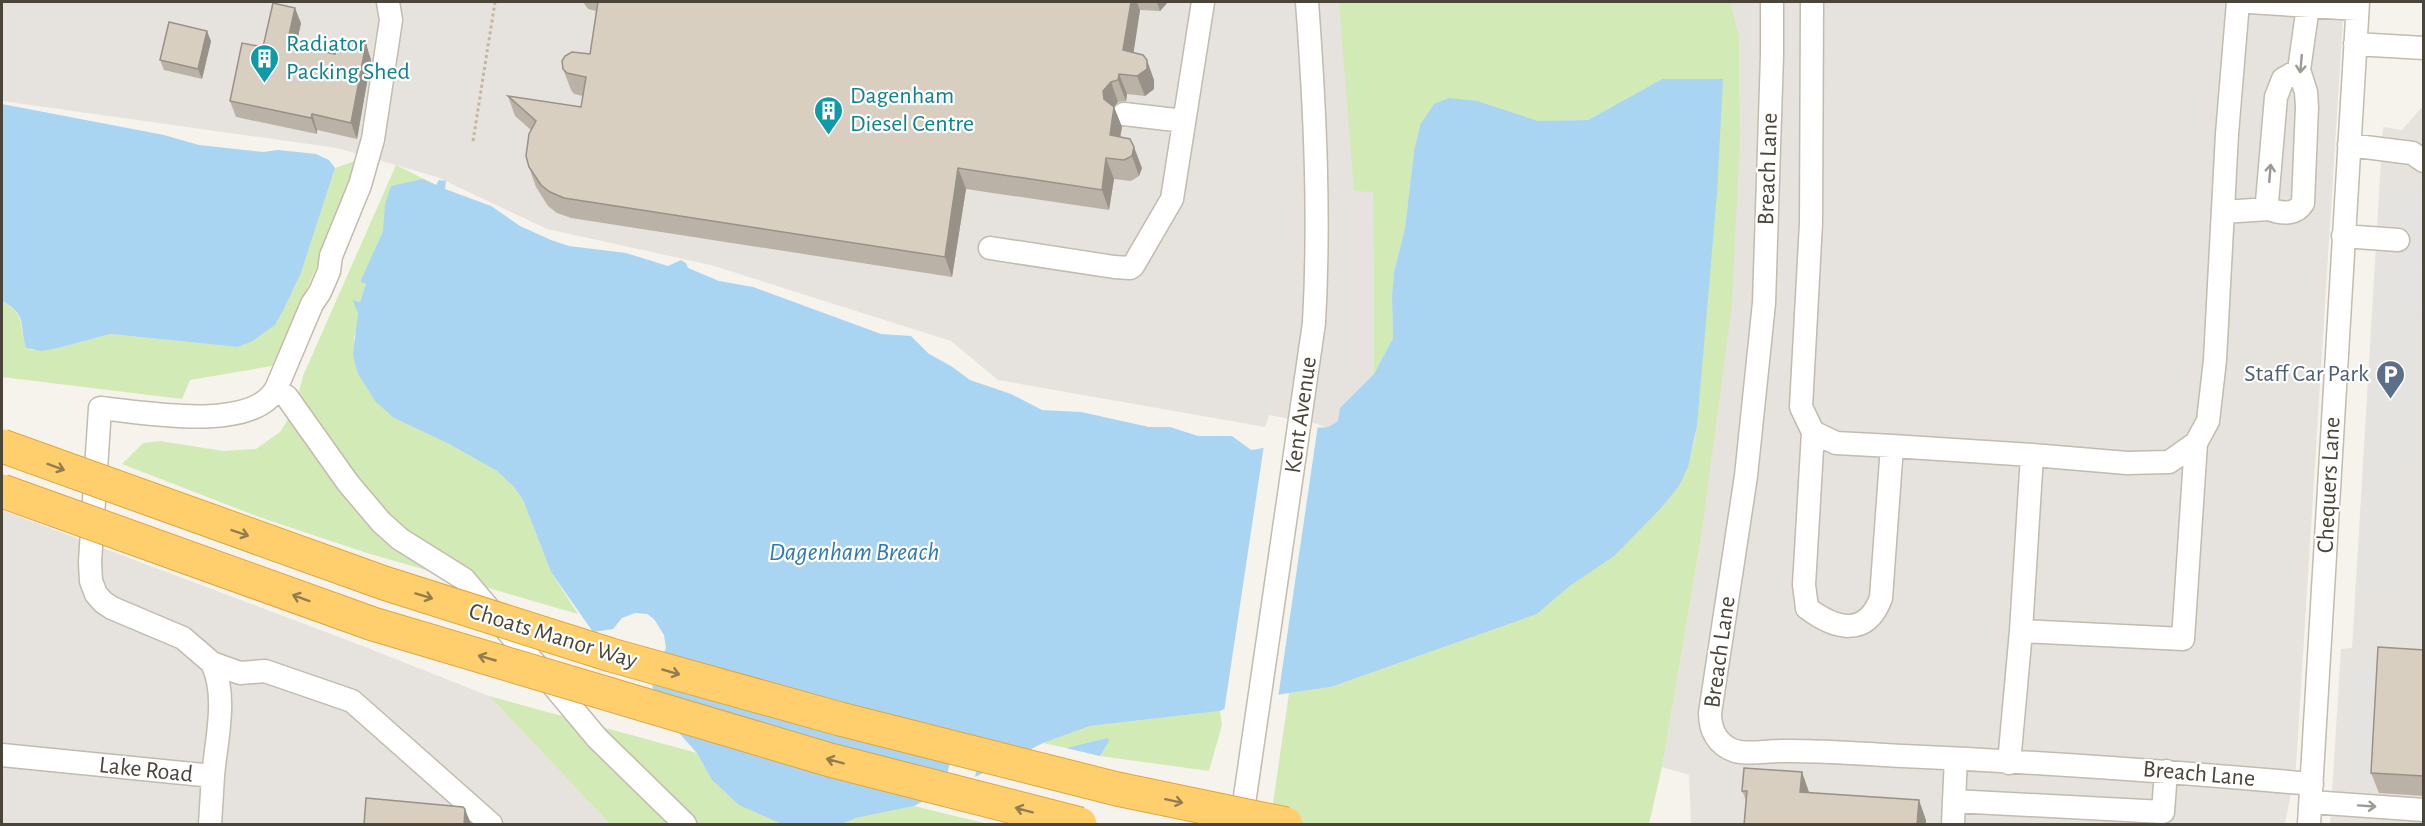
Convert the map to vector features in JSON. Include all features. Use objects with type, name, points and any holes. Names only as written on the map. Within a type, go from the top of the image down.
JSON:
[{"type":"highway","name":"Choats Manor Way","points":[[2,446],[384,583],[611,655],[840,719],[1117,789],[1286,825]]},
{"type":"highway","name":"Choats Manor Way","points":[[2,490],[373,624],[830,759],[1080,825]]},
{"type":"street","points":[[388,2],[391,20],[380,97],[373,139],[360,185],[331,256],[329,271],[312,304],[276,389],[272,396],[242,414],[189,417],[100,408],[90,562],[91,581],[96,594],[112,608],[183,638],[212,663],[240,673],[264,671],[352,701],[491,825]]},
{"type":"street","points":[[990,248],[1130,268],[1139,257],[1172,199],[1203,2]]},
{"type":"street","name":"Kent Avenue","points":[[1241,825],[1314,323],[1318,254],[1313,79],[1307,2]]},
{"type":"street","name":"Breach Lane","points":[[1772,2],[1764,303],[1746,476],[1711,702],[1710,724],[1717,740],[1733,750],[1747,753],[1781,751],[2166,771],[2424,810]]},
{"type":"street","points":[[1812,2],[1811,223],[1801,407],[1813,432],[1804,585],[1807,608],[1840,627],[1862,622],[1876,612],[1881,598],[1892,446]]},
{"type":"street","points":[[2021,631],[2183,639],[2196,443],[2208,421],[2215,360],[2238,2]]},
{"type":"street","points":[[2250,2],[2308,6],[2358,5]]},
{"type":"street","name":"Chequers Lane","points":[[2309,825],[2358,5]]},
{"type":"street","points":[[2299,70],[2283,79],[2276,97],[2267,202],[2270,208],[2277,212],[2299,210],[2303,203],[2307,107],[2306,92],[2299,70],[2308,6]]},
{"type":"street","points":[[2355,44],[2424,48]]},
{"type":"street","points":[[1124,114],[1184,121]]},
{"type":"street","points":[[2349,145],[2420,152]]},
{"type":"street","points":[[2223,212],[2270,208]]},
{"type":"street","points":[[2343,236],[2398,240]]},
{"type":"street","points":[[276,389],[287,397],[348,483],[381,522],[400,539],[465,579],[597,738],[685,825]]},
{"type":"street","points":[[1813,432],[1836,443],[2127,463],[2169,462],[2196,443]]},
{"type":"street","points":[[2009,763],[2021,631],[2032,455]]},
{"type":"street","name":"Lake Road","points":[[2,755],[213,776],[219,683],[212,663]]},
{"type":"street","points":[[1953,825],[1956,759]]},
{"type":"street","points":[[1954,801],[2070,816],[2163,812],[2166,771]]},
{"type":"street","points":[[210,825],[213,776]]},
{"type":"path","points":[[473,141],[495,2]]},
{"type":"shaded area","points":[[2,2],[2344,2],[2296,767],[2285,824],[1691,824],[1689,775],[1662,767],[1700,544],[1740,135],[1739,37],[1397,33],[1373,191],[1374,374],[1341,408],[1338,421],[1327,429],[1318,424],[1269,415],[1265,427],[998,380],[951,341],[711,265],[547,229],[437,177],[337,148],[2,101]]},
{"type":"shaded area","points":[[2423,106],[2423,824],[2330,824],[2341,649],[2352,648],[2383,127],[2402,130]]},
{"type":"shaded area","name":"Staff Car Park","points":[[2380,188],[2423,191],[2401,592],[2356,589]]},
{"type":"shaded area","points":[[2,510],[489,696],[610,824],[2,824]]},
{"type":"shaded area","points":[[2354,664],[2382,666],[2373,783],[2345,781]]},
{"type":"green space","points":[[1339,2],[1557,2],[1564,4],[1568,2],[1730,2],[1739,37],[1740,135],[1732,304],[1700,544],[1662,767],[1649,824],[1270,824],[1289,693],[1331,687],[1537,614],[1662,507],[1686,469],[1697,426],[1722,79],[1662,79],[1588,120],[1420,125],[1414,151],[1405,228],[1394,272],[1393,338],[1374,374],[1373,192],[1354,191]]},
{"type":"green space","points":[[366,157],[272,366],[190,380],[182,399],[2,377],[2,301],[15,311],[20,321],[26,348],[32,350],[62,347],[110,334],[238,347],[253,341],[275,325],[284,309],[301,273],[335,168]]},
{"type":"green space","points":[[396,165],[436,185],[383,231],[360,282],[366,284],[360,302],[354,300],[358,314],[358,327],[354,338],[358,374],[394,418],[449,444],[497,471],[514,487],[523,500],[551,572],[578,614],[367,553],[259,517],[122,464],[143,443],[160,441],[223,451],[256,449],[280,432],[295,408],[303,376]]},
{"type":"green space","points":[[489,696],[697,753],[714,780],[732,798],[753,811],[782,824],[610,824]]},
{"type":"green space","points":[[1220,711],[1222,725],[1209,771],[1100,756],[1110,740],[1107,738],[1066,748],[1043,743],[1090,726]]},
{"type":"green space","points":[[914,806],[988,824],[842,824],[856,818]]},
{"type":"water","name":"Dagenham Breach","points":[[1662,79],[1723,79],[1717,193],[1697,426],[1688,467],[1679,486],[1662,507],[1614,556],[1571,585],[1537,614],[1331,687],[1282,694],[1233,705],[1220,711],[1090,726],[1043,743],[975,777],[983,740],[957,733],[943,791],[914,806],[856,818],[842,824],[782,824],[739,805],[712,780],[697,753],[654,705],[652,680],[666,648],[664,635],[654,619],[647,614],[635,613],[622,618],[613,629],[593,632],[551,572],[523,500],[514,487],[497,471],[449,444],[394,418],[376,402],[358,374],[353,354],[358,314],[353,300],[360,302],[366,284],[360,282],[383,231],[385,204],[391,186],[423,179],[436,185],[439,180],[446,181],[445,189],[491,206],[520,226],[569,246],[626,253],[668,266],[681,260],[688,268],[719,281],[753,287],[881,334],[911,336],[929,354],[970,380],[1011,394],[1042,410],[1081,412],[1149,427],[1170,427],[1198,436],[1232,436],[1251,450],[1259,449],[1303,431],[1324,428],[1338,421],[1340,408],[1374,374],[1393,338],[1394,272],[1405,228],[1414,151],[1420,125],[1434,104],[1449,98],[1477,101],[1538,121],[1588,120]]},
{"type":"water","points":[[2,104],[164,135],[199,145],[263,152],[278,150],[316,154],[329,160],[335,168],[301,273],[275,325],[253,341],[238,347],[110,334],[42,351],[26,348],[19,316],[2,301]]},
{"type":"water","points":[[1107,738],[1110,740],[1100,756],[1066,748]]},
{"type":"pier","points":[[1312,425],[1318,425],[1278,698],[1224,712],[1264,445]]},
{"type":"building","name":"Dagenham Diesel Centre","points":[[598,2],[1131,2],[1123,50],[1143,55],[1147,60],[1147,69],[1137,76],[1119,74],[1118,80],[1111,82],[1103,91],[1104,99],[1114,107],[1110,135],[1130,139],[1134,147],[1132,156],[1124,160],[1106,158],[1102,190],[958,168],[945,257],[564,198],[541,185],[529,167],[526,156],[529,134],[536,121],[508,96],[581,107],[586,77],[567,73],[563,69],[562,61],[572,52],[590,54]]},
{"type":"building","points":[[273,3],[295,8],[287,44],[335,54],[339,39],[366,44],[351,123],[312,114],[311,118],[230,101],[242,43],[263,47]]},
{"type":"building","points":[[169,22],[207,31],[198,69],[160,60]]},
{"type":"building","points":[[2378,647],[2424,650],[2424,776],[2371,773]]},
{"type":"building","points":[[1744,768],[1802,772],[1800,792],[1919,800],[1917,825],[1744,825],[1747,791],[1742,791]]},
{"type":"building","points":[[366,798],[463,807],[465,809],[464,825],[364,825]]},
{"type":"place","name":"Radiator Packing Shed","points":[[265,84]]},
{"type":"place","name":"Dagenham Diesel Centre","points":[[829,136]]},
{"type":"place","name":"Staff Car Park","points":[[2390,400]]}]
